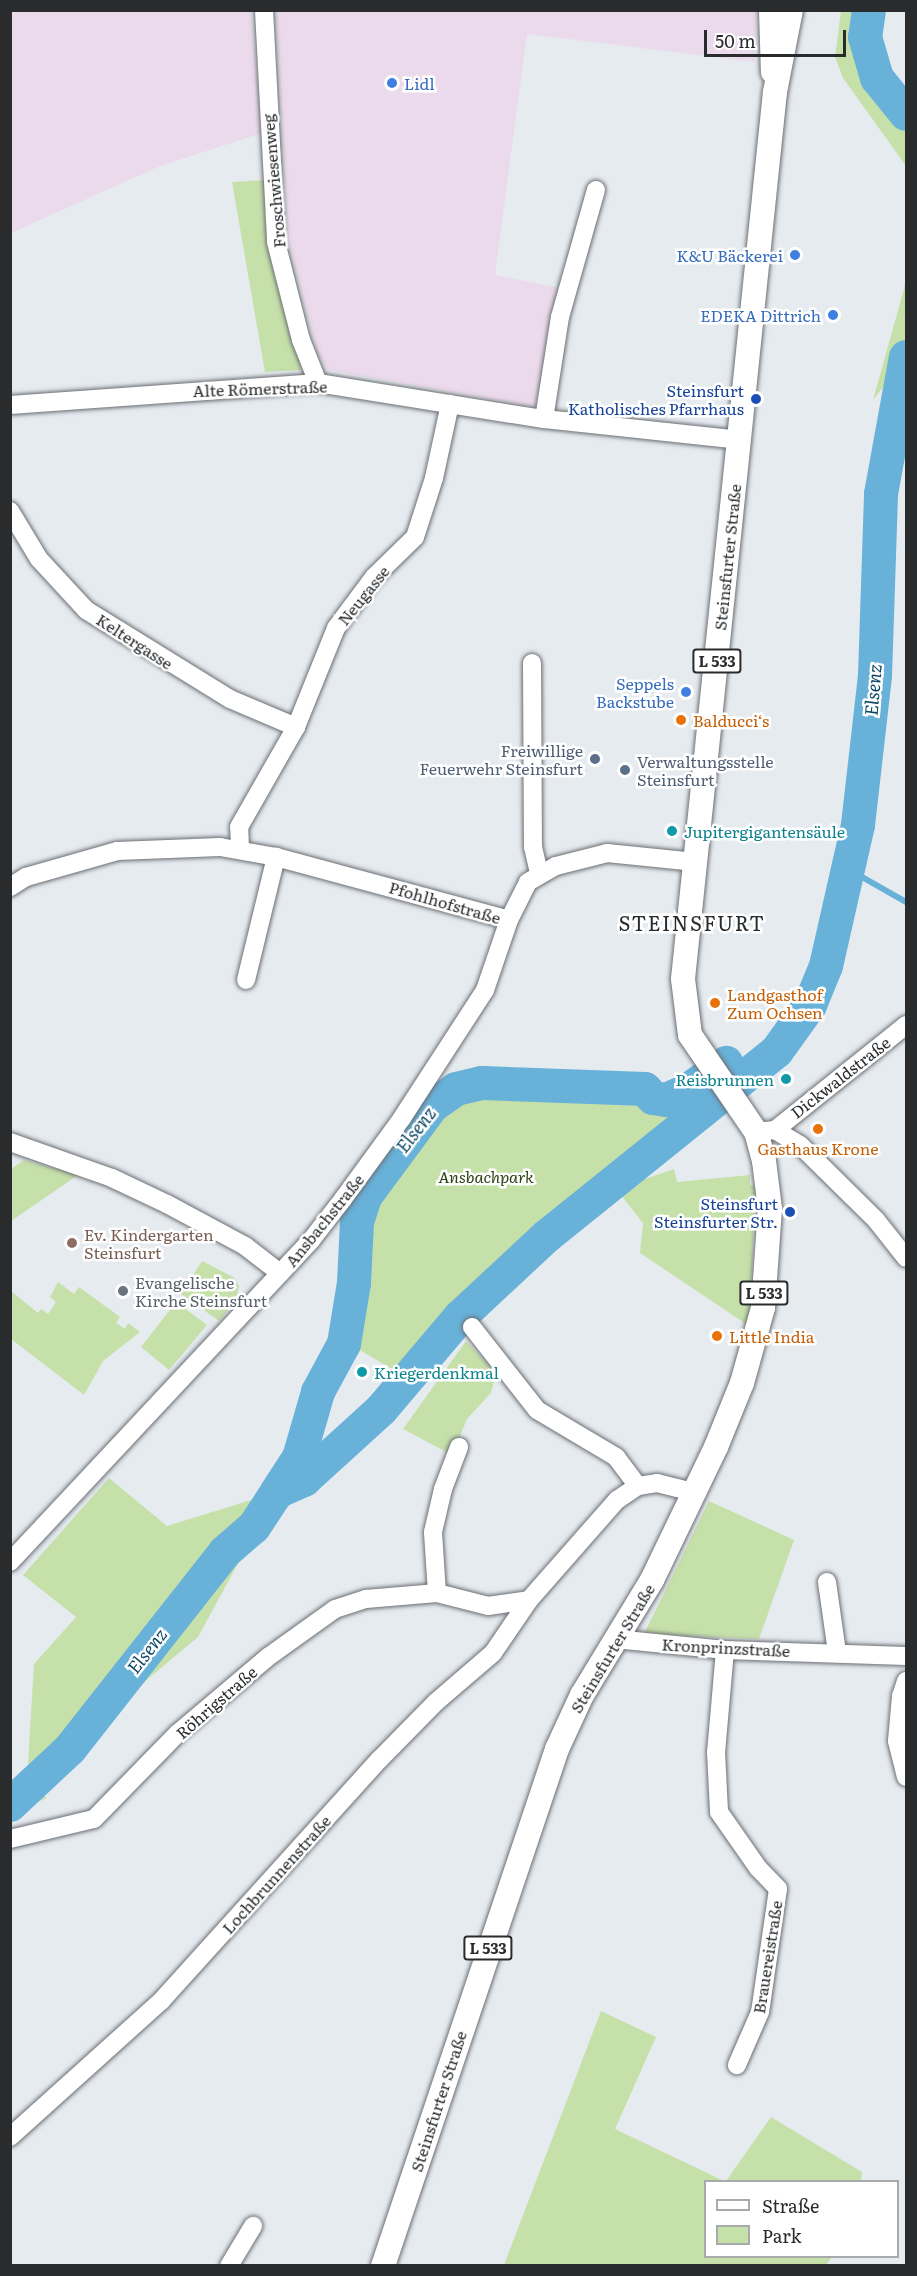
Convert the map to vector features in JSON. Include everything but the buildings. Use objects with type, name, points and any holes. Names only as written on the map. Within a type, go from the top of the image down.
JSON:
[{"type":"main road","name":"Steinsfurter Straße","points":[[771,10],[769,38],[775,92]]},
{"type":"main road","name":"Steinsfurter Straße","points":[[383,2265],[539,1797],[582,1695],[652,1580],[694,1492],[742,1383],[763,1308],[770,1209],[765,1131],[735,1101],[690,1035],[682,979],[775,92],[791,10]]},
{"type":"street","name":"Froschwiesenweg","points":[[264,10],[276,242],[302,340],[318,383]]},
{"type":"street","points":[[544,419],[560,317],[596,190]]},
{"type":"street","name":"Alte Römerstraße","points":[[10,405],[318,383],[544,419],[739,440]]},
{"type":"street","name":"Neugasse","points":[[240,850],[239,826],[296,727],[336,628],[374,578],[415,537],[434,477],[450,404]]},
{"type":"street","name":"Keltergasse","points":[[10,511],[39,558],[86,610],[230,699],[296,727]]},
{"type":"street","points":[[532,663],[533,847],[539,873],[608,854],[696,861]]},
{"type":"street","name":"Pfohlhofstraße","points":[[10,887],[26,877],[117,851],[240,850],[276,857],[509,920],[520,892],[539,873]]},
{"type":"street","points":[[246,980],[276,857]]},
{"type":"street","name":"Ansbachstraße","points":[[10,1562],[280,1273],[344,1199],[485,990],[509,920]]},
{"type":"street","name":"Dickwaldstraße","points":[[765,1131],[906,1025]]},
{"type":"street","points":[[765,1131],[800,1145],[828,1170],[876,1220],[906,1258]]},
{"type":"street","points":[[10,1142],[112,1178],[167,1204],[245,1246],[280,1273]]},
{"type":"street","points":[[472,1327],[537,1410],[616,1457],[638,1486]]},
{"type":"street","points":[[437,1593],[433,1532],[443,1490],[459,1447]]},
{"type":"street","points":[[529,1600],[617,1500],[638,1486],[657,1483],[694,1492]]},
{"type":"street","points":[[827,1582],[837,1652]]},
{"type":"street","name":"Röhrigstraße","points":[[10,1839],[94,1819],[178,1733],[268,1658],[334,1609],[366,1599],[437,1593],[488,1606],[529,1600]]},
{"type":"street","name":"Lochbrunnenstraße","points":[[10,2137],[161,2001],[379,1760],[436,1702],[493,1653],[529,1600]]},
{"type":"street","name":"Kronprinzstraße","points":[[615,1639],[725,1650],[906,1656]]},
{"type":"street","name":"Brauereistraße","points":[[725,1650],[716,1752],[719,1812],[758,1868],[778,1889],[760,2012],[737,2066]]},
{"type":"street","points":[[906,1681],[900,1696],[897,1741],[906,1777]]},
{"type":"street","points":[[229,2265],[253,2226]]},
{"type":"shaded area","points":[[10,11],[251,11],[262,133],[160,166],[11,233]]},
{"type":"shaded area","points":[[276,11],[756,11],[755,62],[527,34],[495,275],[560,288],[535,407],[328,370],[317,353],[288,241]]},
{"type":"green space","points":[[841,11],[884,11],[881,42],[894,83],[906,96],[906,166],[843,78],[835,57]]},
{"type":"green space","points":[[265,180],[301,370],[265,372],[232,182]]},
{"type":"green space","points":[[906,276],[906,358],[873,400],[904,289]]},
{"type":"green space","name":"Ansbachpark","points":[[459,1093],[673,1105],[689,1113],[596,1185],[392,1369],[351,1345],[358,1255],[368,1199],[434,1110]]},
{"type":"green space","points":[[24,1160],[78,1175],[11,1221],[11,1169]]},
{"type":"green space","points":[[674,1169],[677,1182],[750,1175],[750,1185],[756,1186],[749,1326],[640,1253],[643,1223],[616,1189]]},
{"type":"green space","points":[[202,1261],[233,1277],[239,1286],[235,1302],[219,1321],[181,1294]]},
{"type":"green space","points":[[58,1282],[74,1294],[79,1287],[120,1317],[116,1323],[125,1329],[128,1323],[140,1332],[103,1361],[84,1395],[11,1339],[11,1291],[38,1313],[41,1309],[48,1314],[56,1302],[50,1297]]},
{"type":"green space","points":[[176,1302],[207,1325],[169,1370],[141,1347]]},
{"type":"green space","points":[[466,1341],[496,1373],[491,1393],[467,1419],[452,1455],[403,1429]]},
{"type":"green space","points":[[109,1478],[167,1526],[277,1492],[198,1637],[27,1780],[34,1664],[76,1617],[23,1575]]},
{"type":"green space","points":[[709,1501],[794,1540],[759,1639],[644,1634]]},
{"type":"green space","points":[[27,1780],[47,1798],[11,1813],[11,1795]]},
{"type":"green space","points":[[601,2011],[656,2037],[615,2129],[722,2180],[704,2180],[704,2258],[831,2258],[826,2265],[504,2265]]},
{"type":"green space","points":[[771,2117],[862,2172],[861,2180],[727,2180]]},
{"type":"waterway","name":"Elsenz","points":[[869,10],[865,37],[877,78],[906,114]]},
{"type":"waterway","name":"Elsenz","points":[[10,1805],[70,1749],[225,1552],[254,1527],[277,1492],[304,1480],[381,1410],[460,1317],[547,1236],[777,1051],[810,1005],[826,966],[858,825],[875,676],[881,494],[906,357]]},
{"type":"waterway","points":[[848,869],[906,902]]},
{"type":"waterway","name":"Elsenz","points":[[278,1490],[299,1458],[318,1392],[344,1344],[354,1283],[357,1222],[365,1197],[432,1106],[456,1089],[482,1083],[645,1089],[653,1098],[666,1100],[688,1090],[726,1063]]},
{"type":"place","name":"Lidl","points":[[392,83]]},
{"type":"place","name":"K&U Bäckerei","points":[[795,255]]},
{"type":"place","name":"EDEKA Dittrich","points":[[833,315]]},
{"type":"place","name":"Steinsfurt Katholisches Pfarrhaus","points":[[756,399]]},
{"type":"place","name":"Seppels Backstube","points":[[686,692]]},
{"type":"place","name":"Balducci‘s","points":[[681,720]]},
{"type":"place","name":"Freiwillige Feuerwehr Steinsfurt","points":[[595,759]]},
{"type":"place","name":"Verwaltungsstelle Steinsfurt","points":[[625,770]]},
{"type":"place","name":"Jupitergigantensäule","points":[[672,831]]},
{"type":"place","name":"Landgasthof Zum Ochsen","points":[[715,1003]]},
{"type":"place","name":"Reisbrunnen","points":[[786,1079]]},
{"type":"place","name":"Gasthaus Krone","points":[[818,1129]]},
{"type":"place","name":"Steinsfurt Steinsfurter Str.","points":[[790,1212]]},
{"type":"place","name":"Ev. Kindergarten Steinsfurt","points":[[72,1243]]},
{"type":"place","name":"Evangelische Kirche Steinsfurt","points":[[123,1291]]},
{"type":"place","name":"Little India","points":[[717,1336]]},
{"type":"place","name":"Kriegerdenkmal","points":[[362,1372]]},
{"type":"district","name":"STEINSFURT","points":[[692,922]]}]
